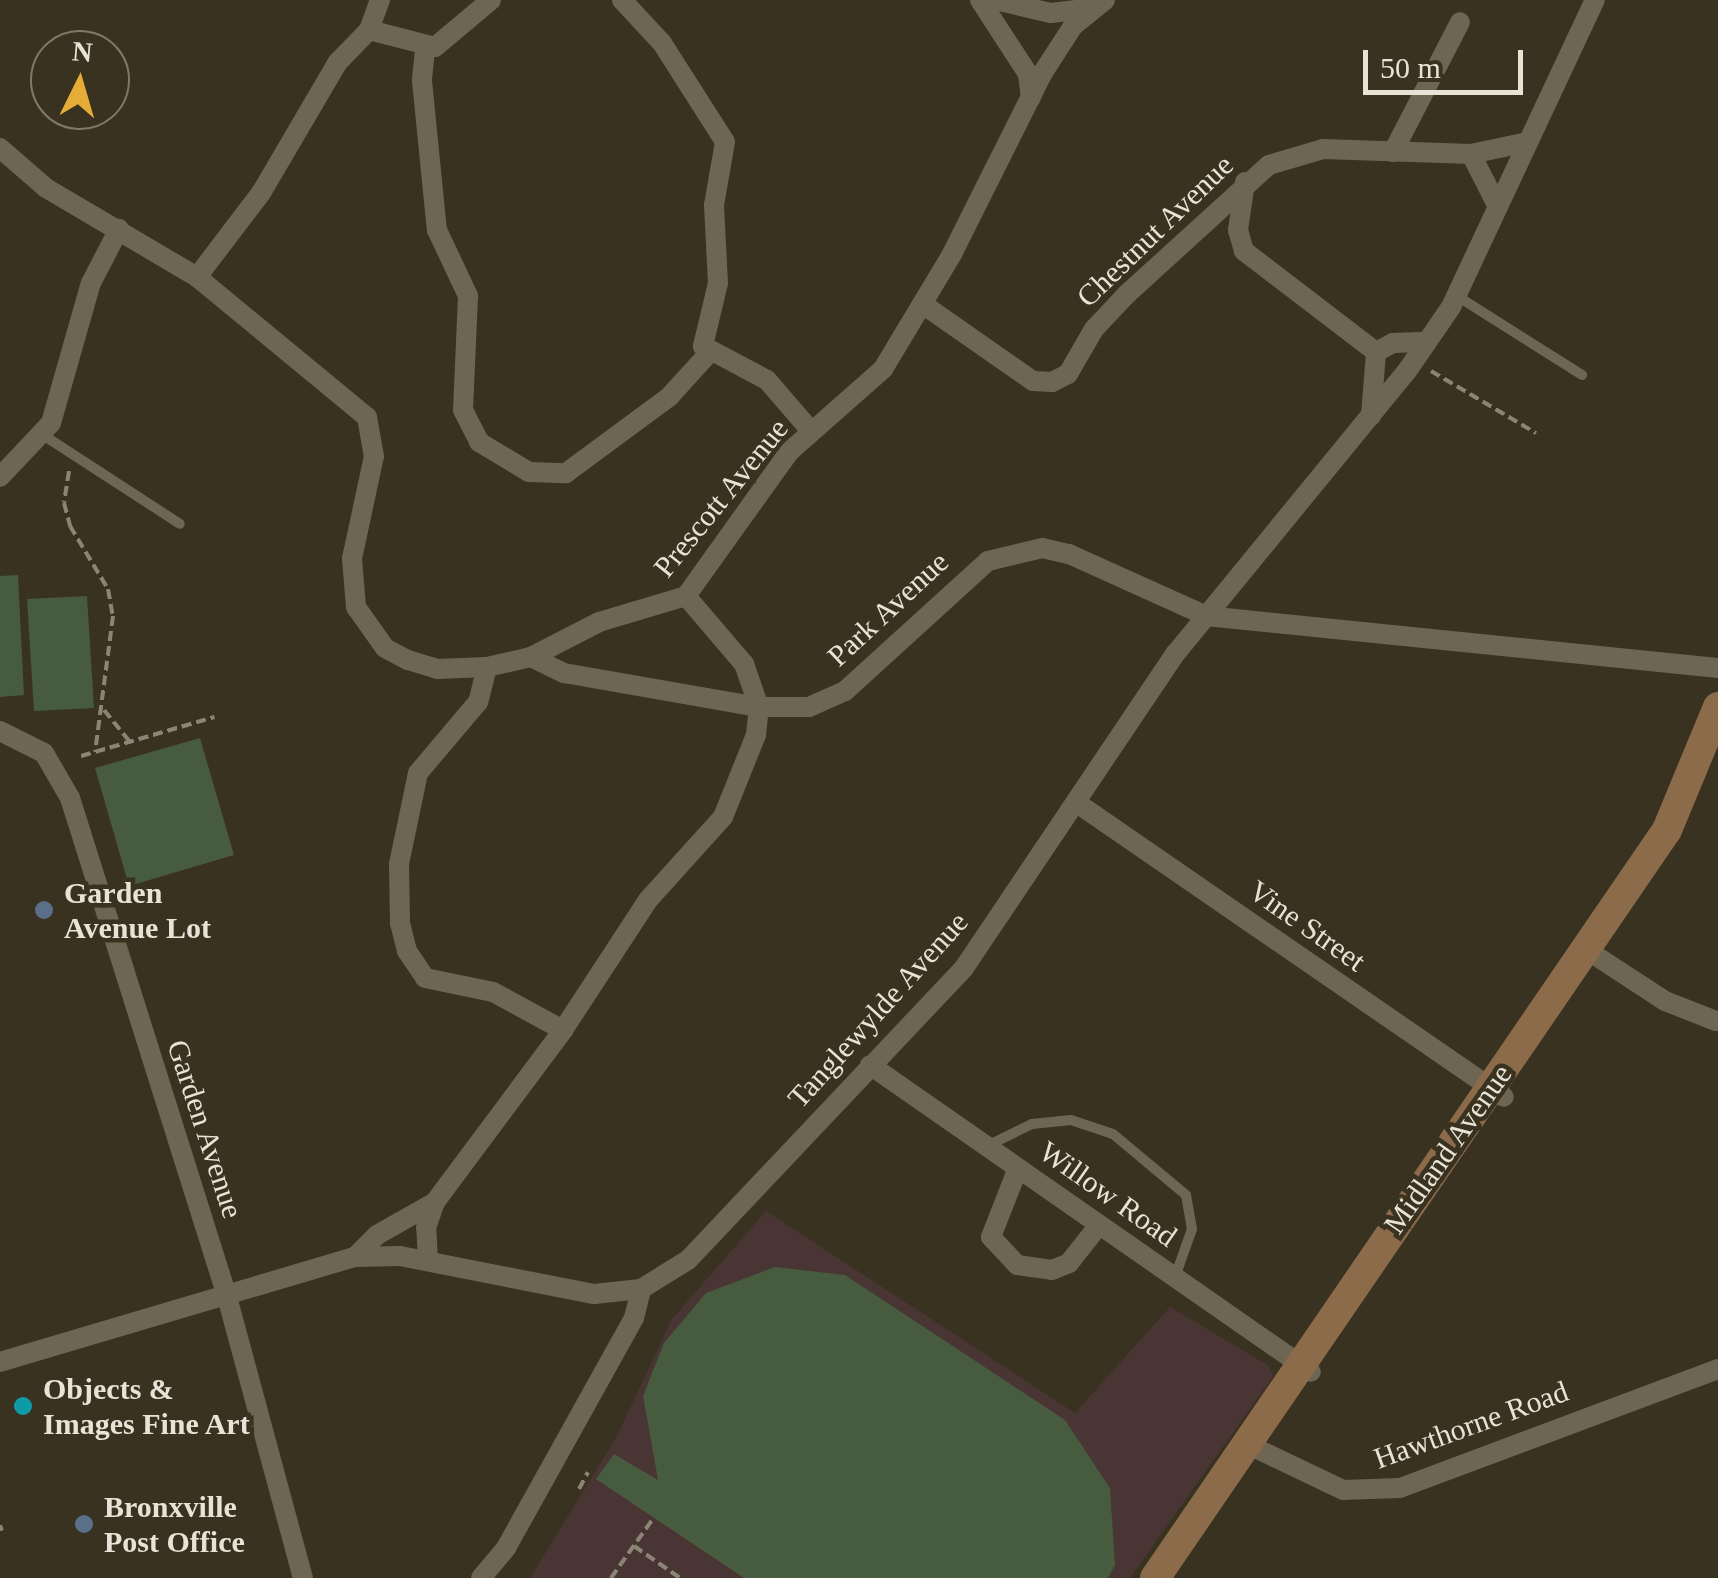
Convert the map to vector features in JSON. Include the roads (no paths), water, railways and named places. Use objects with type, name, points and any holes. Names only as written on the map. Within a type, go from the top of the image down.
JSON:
[{"type":"street","points":[[197,276],[261,194],[338,62],[370,30],[380,0]]},
{"type":"street","points":[[425,50],[446,41],[491,0]]},
{"type":"street","points":[[622,0],[662,43],[725,142],[714,206],[718,283],[704,339],[709,353],[767,380],[812,431]]},
{"type":"street","points":[[980,0],[1028,74],[1031,99]]},
{"type":"street","points":[[994,0],[1051,13],[1101,3]]},
{"type":"street","points":[[1206,616],[1371,416],[1456,296],[1524,143],[1596,0]]},
{"type":"street","name":"Prescott Avenue","points":[[0,148],[29,176],[197,276],[367,417],[374,456],[352,590],[368,630],[408,660],[437,669],[487,667],[531,657],[600,622],[686,596],[748,504],[812,431],[884,368],[924,305],[1073,26],[1101,3]]},
{"type":"street","points":[[1393,152],[1460,22]]},
{"type":"street","points":[[370,30],[397,34],[425,50]]},
{"type":"street","points":[[425,50],[422,81],[437,230],[468,296],[463,410],[479,442],[530,472],[566,474],[670,397],[709,353]]},
{"type":"street","name":"Chestnut Avenue","points":[[924,305],[1033,381],[1052,382],[1068,374],[1094,329],[1127,294],[1244,182],[1293,154],[1472,154],[1524,143]]},
{"type":"street","points":[[1472,154],[1496,203]]},
{"type":"street","points":[[1244,182],[1238,230],[1244,252],[1376,352]]},
{"type":"street","points":[[0,477],[42,436],[59,404],[91,283],[118,230]]},
{"type":"street","points":[[1376,352],[1393,343],[1421,350]]},
{"type":"street","points":[[1371,416],[1376,352]]},
{"type":"street","name":"Park Avenue","points":[[531,657],[564,673],[759,707],[809,707],[845,692],[966,575],[1013,552],[1069,554],[1206,616]]},
{"type":"street","points":[[428,1261],[426,1228],[435,1202],[563,1030],[648,900],[723,817],[756,736],[759,707],[744,664],[686,596]]},
{"type":"street","points":[[1206,616],[1718,668]]},
{"type":"street","name":"Tanglewylde Avenue","points":[[0,1362],[355,1257],[428,1261],[573,1292],[641,1288],[688,1260],[964,968],[1206,616]]},
{"type":"street","points":[[487,667],[478,702],[418,773],[399,864],[400,924],[407,950],[425,978],[493,992],[563,1030]]},
{"type":"street","name":"Midland Avenue","points":[[1594,954],[1667,830],[1718,707]]},
{"type":"street","name":"Garden Avenue","points":[[0,731],[44,753],[70,798],[226,1293],[303,1578]]},
{"type":"street","name":"Midland Avenue","points":[[1174,1578],[1306,1368],[1594,954],[1680,841],[1718,760]]},
{"type":"street","name":"Vine Street","points":[[1077,803],[1497,1092]]},
{"type":"street","points":[[1594,954],[1665,1001],[1716,1021]]},
{"type":"street","name":"Willow Road","points":[[870,1065],[1306,1368]]},
{"type":"street","points":[[1018,1168],[990,1236],[1017,1265],[1052,1270],[1069,1263],[1099,1225]]},
{"type":"street","points":[[355,1257],[377,1235],[435,1202]]},
{"type":"street","points":[[481,1578],[506,1548],[634,1318],[641,1288]]},
{"type":"street","name":"Hawthorne Road","points":[[1254,1448],[1343,1490],[1400,1488],[1718,1368]]},
{"type":"street","name":"Midland Avenue","points":[[1155,1578],[1254,1448]]},
{"type":"lane","points":[[1456,296],[1582,375]]},
{"type":"lane","points":[[42,436],[180,524]]},
{"type":"lane","points":[[986,1146],[1032,1124],[1071,1120],[1113,1134],[1186,1196],[1192,1230],[1175,1278]]},
{"type":"place","name":"Garden Avenue Lot","points":[[44,910]]},
{"type":"place","name":"Objects & Images Fine Art","points":[[23,1406]]},
{"type":"place","name":"Bronxville Post Office","points":[[84,1524]]}]
